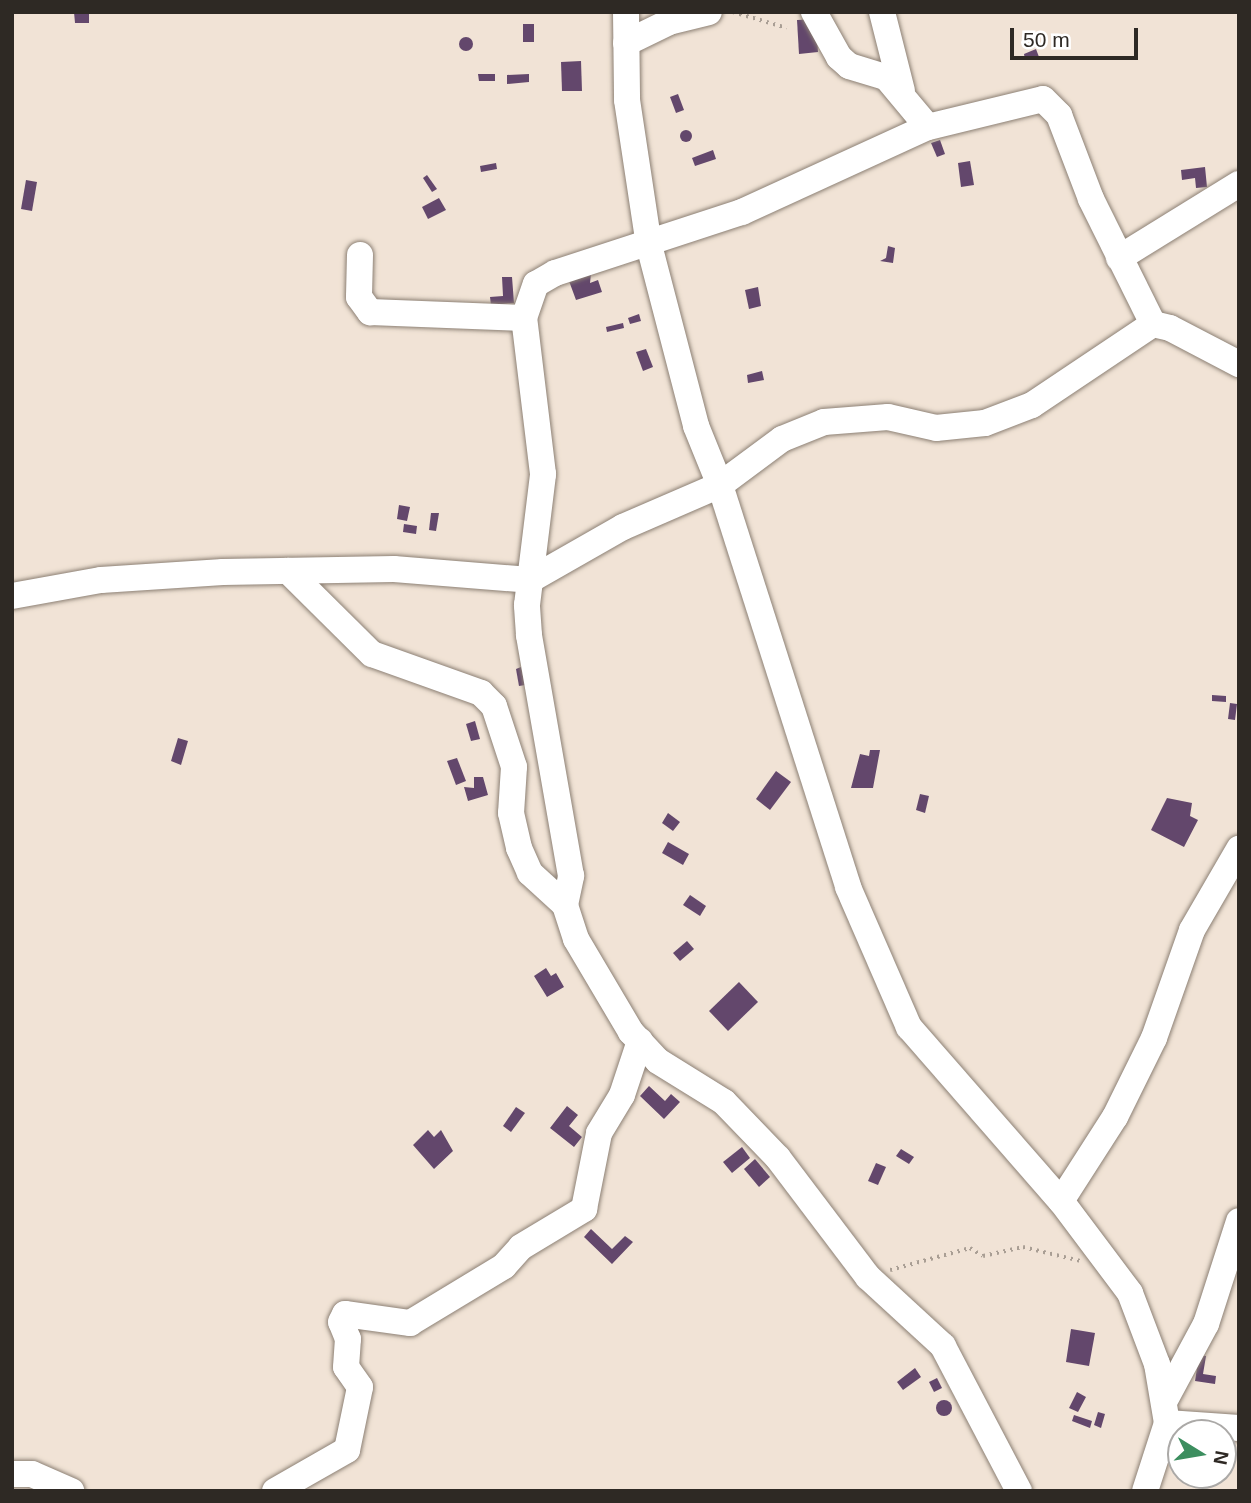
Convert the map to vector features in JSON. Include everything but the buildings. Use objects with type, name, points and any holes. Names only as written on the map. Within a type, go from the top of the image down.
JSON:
[{"type":"street","points":[[626,12],[626,100],[649,245],[696,426],[720,485],[848,887],[909,1027],[1061,1201],[1117,1270],[1142,1321],[1166,1412]]},
{"type":"street","points":[[626,43],[669,22],[709,12]]},
{"type":"street","points":[[814,12],[829,43],[849,66],[877,71],[902,91],[928,127]]},
{"type":"street","points":[[882,12],[902,91]]},
{"type":"street","points":[[565,905],[571,876],[529,635],[530,580],[542,474],[524,318],[536,284],[742,212],[928,127],[1021,101],[1043,99],[1052,103],[1119,258],[1153,324]]},
{"type":"street","points":[[1119,258],[1239,184]]},
{"type":"street","points":[[360,255],[359,298],[370,312],[524,318]]},
{"type":"street","points":[[12,596],[101,580],[288,571],[429,570],[530,580],[623,527],[720,485],[782,439],[824,422],[888,417],[936,428],[960,428],[1006,415],[1041,399],[1153,324],[1170,328],[1239,364]]},
{"type":"street","points":[[288,571],[372,654],[481,693],[494,706],[514,767],[510,813],[519,848],[530,873],[565,905],[594,975],[640,1041],[658,1061],[724,1102],[778,1158],[868,1277],[943,1346],[1018,1491]]},
{"type":"street","points":[[1061,1201],[1115,1117],[1154,1038],[1192,929],[1239,849]]},
{"type":"street","points":[[275,1491],[347,1450],[360,1387],[346,1367],[348,1339],[341,1322],[345,1314],[410,1323],[504,1266],[521,1247],[584,1209],[599,1133],[622,1095],[640,1041]]},
{"type":"street","points":[[1145,1491],[1166,1412],[1206,1324],[1239,1221]]},
{"type":"street","points":[[1166,1412],[1239,1428]]},
{"type":"street","points":[[12,1474],[32,1474],[71,1491]]},
{"type":"path","points":[[733,12],[787,28]]},
{"type":"path","points":[[868,1277],[970,1248],[983,1256],[1023,1247],[1117,1270]]}]
